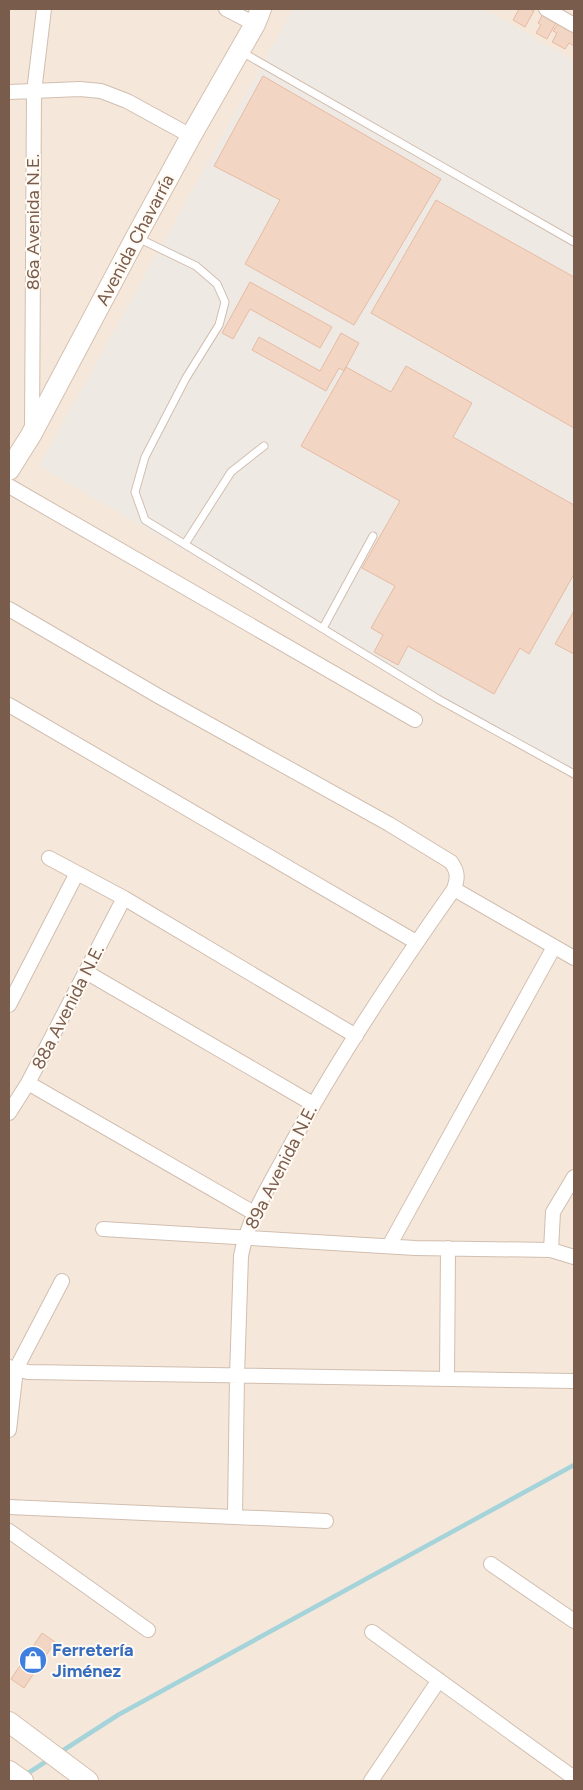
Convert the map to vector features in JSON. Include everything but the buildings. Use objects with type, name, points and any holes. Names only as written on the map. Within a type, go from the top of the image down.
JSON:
[{"type":"street","name":"86a Avenida N.E.","points":[[32,435],[34,92],[44,9]]},
{"type":"street","points":[[226,9],[258,16]]},
{"type":"street","points":[[546,9],[574,25]]},
{"type":"street","name":"Avenida Chavarría","points":[[12,459],[32,435],[136,237],[258,16]]},
{"type":"street","points":[[9,92],[80,89],[101,91],[127,101],[191,136]]},
{"type":"street","points":[[9,486],[415,720]]},
{"type":"street","points":[[9,610],[160,697],[389,824],[451,862],[457,870],[458,879],[454,889],[574,958]]},
{"type":"street","points":[[9,706],[416,942]]},
{"type":"street","points":[[48,858],[124,898],[356,1036]]},
{"type":"street","points":[[9,1005],[77,873]]},
{"type":"street","name":"89a Avenida N.E.","points":[[235,1516],[241,1256],[245,1237],[254,1213],[314,1104],[416,942],[454,889]]},
{"type":"street","name":"88a Avenida N.E.","points":[[9,1113],[14,1092],[28,1083],[124,898]]},
{"type":"street","points":[[389,1246],[554,947]]},
{"type":"street","points":[[86,972],[314,1104]]},
{"type":"street","points":[[28,1083],[254,1213]]},
{"type":"street","points":[[551,1250],[552,1212],[574,1178]]},
{"type":"street","points":[[103,1229],[389,1246],[551,1250],[574,1257]]},
{"type":"street","points":[[447,1379],[448,1248]]},
{"type":"street","points":[[9,1430],[12,1368],[62,1281]]},
{"type":"street","points":[[12,1368],[28,1372],[574,1381]]},
{"type":"street","points":[[9,1507],[326,1521]]},
{"type":"street","points":[[9,1531],[148,1630]]},
{"type":"street","points":[[491,1564],[574,1621]]},
{"type":"street","points":[[372,1632],[574,1778]]},
{"type":"street","points":[[371,1781],[439,1680]]},
{"type":"street","points":[[9,1722],[88,1781]]},
{"type":"street","points":[[9,1771],[23,1781]]},
{"type":"lane","points":[[239,50],[574,242]]},
{"type":"lane","points":[[136,237],[196,266],[217,284],[225,302],[219,325],[186,378],[145,457],[135,492],[145,520],[438,699],[574,774]]},
{"type":"lane","points":[[185,544],[231,472],[264,446]]},
{"type":"lane","points":[[323,628],[373,536]]},
{"type":"shaded area","points":[[9,9],[574,9],[574,1781],[9,1781]]},
{"type":"shaded area","points":[[293,9],[485,9],[574,61],[574,779],[39,466]]},
{"type":"waterway","points":[[59,1753],[118,1715],[574,1465]]},
{"type":"waterway","points":[[25,1775],[50,1759]]},
{"type":"place","name":"Ferretería Jiménez","points":[[33,1660]]}]
